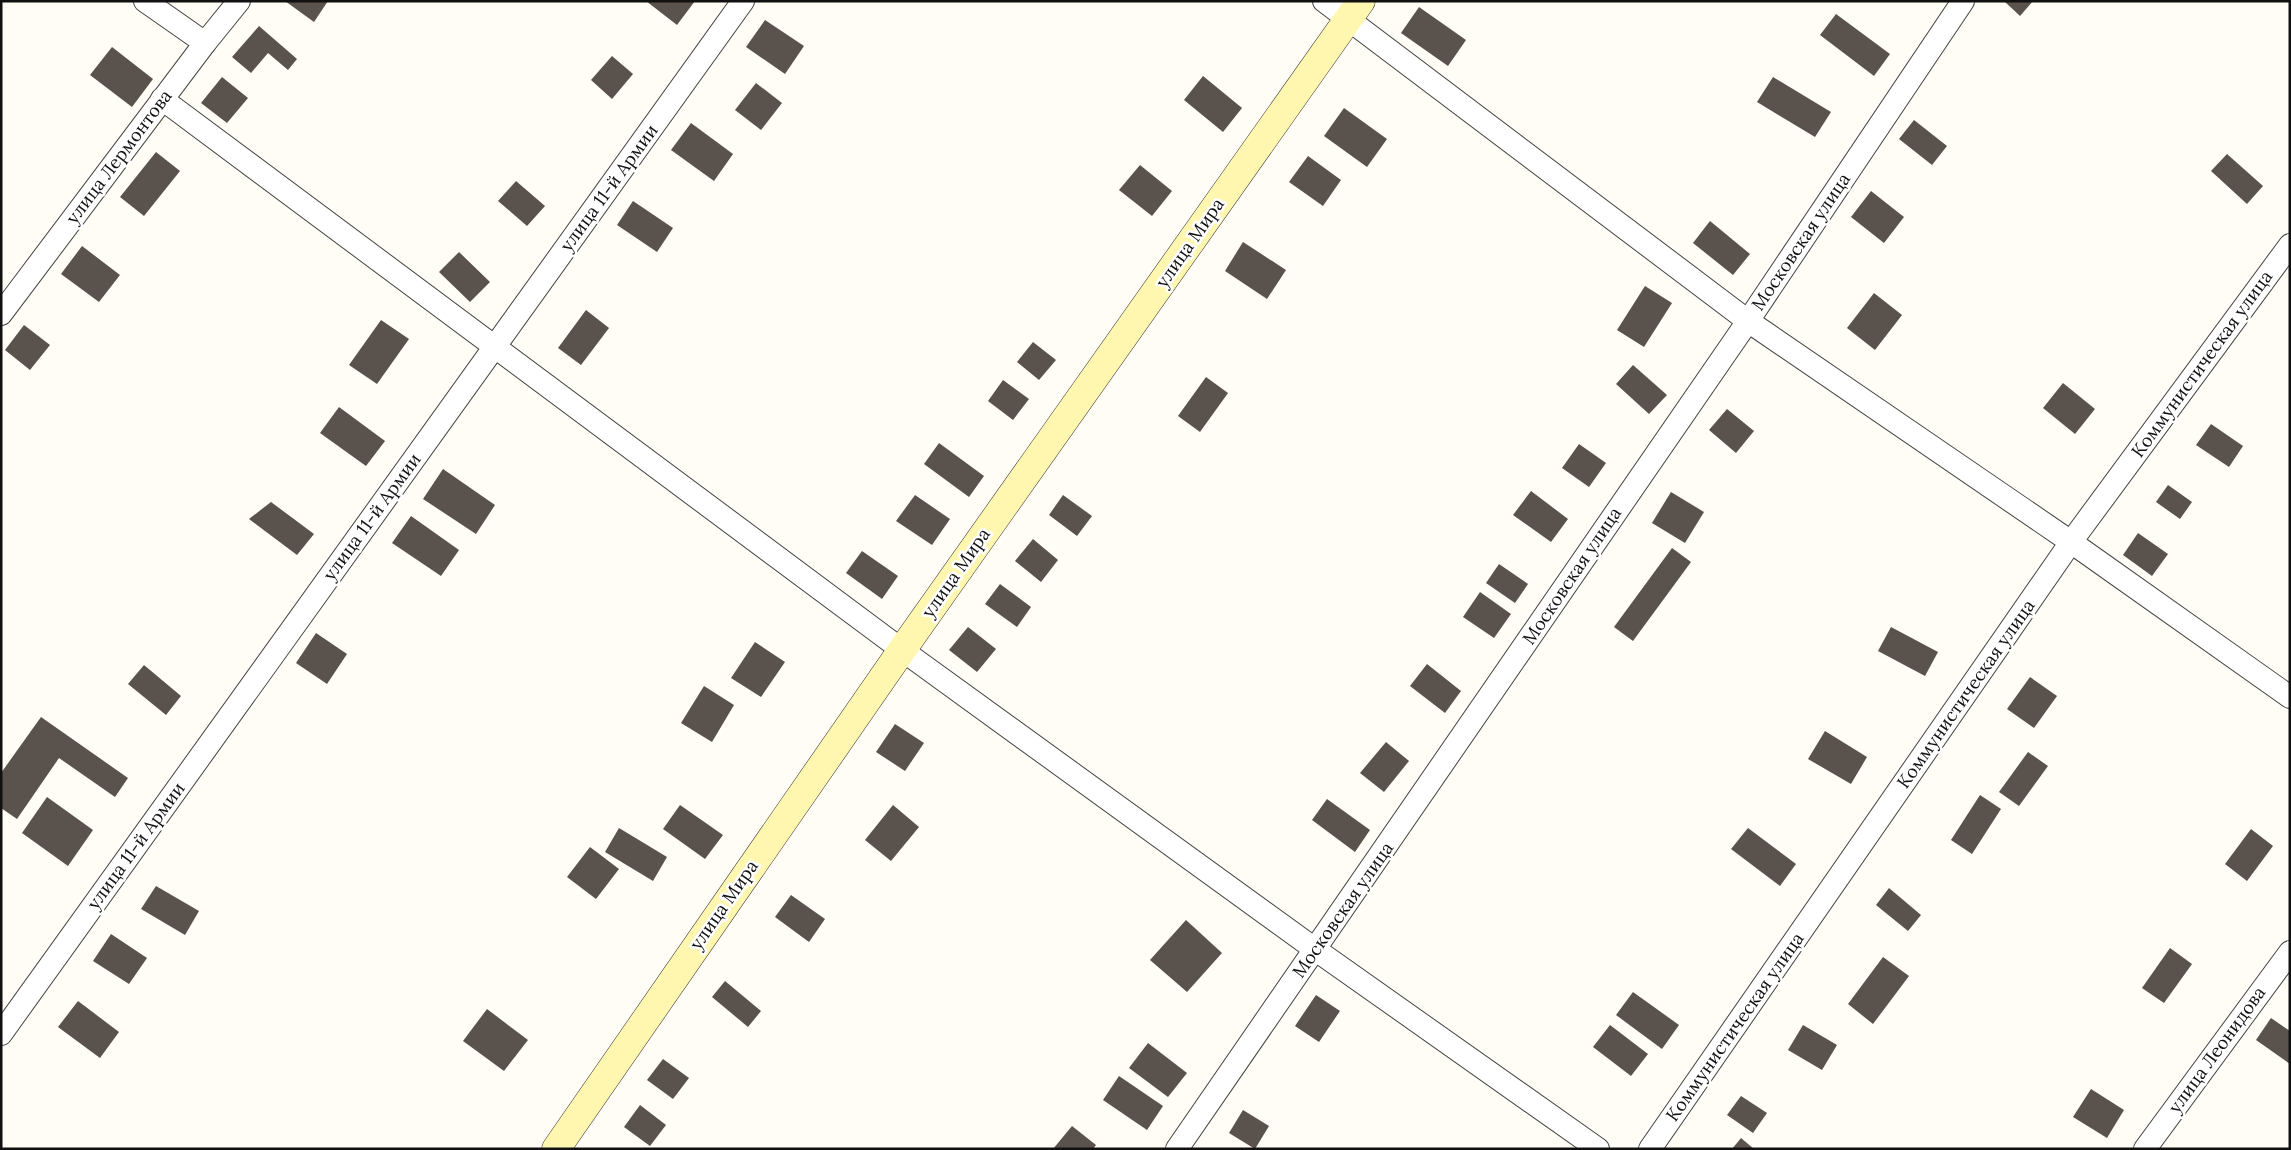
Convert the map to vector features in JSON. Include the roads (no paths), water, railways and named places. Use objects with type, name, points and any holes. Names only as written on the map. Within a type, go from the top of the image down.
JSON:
[{"type":"street","points":[[145,1],[204,43]]},
{"type":"street","name":"улица Лермонтова","points":[[1,314],[204,43],[239,1]]},
{"type":"street","name":"улица 11-й Армии","points":[[1,1034],[743,1]]},
{"type":"street","points":[[1324,1],[1355,11],[1748,320],[2071,542],[2290,697]]},
{"type":"street","name":"Московская улица","points":[[1177,1149],[1316,950],[1748,320],[1963,1]]},
{"type":"street","name":"улица Мира","points":[[556,1149],[902,650],[1355,11]]},
{"type":"street","points":[[162,99],[902,650],[1316,950],[1598,1149]]},
{"type":"street","name":"Коммунистическая улица","points":[[1650,1149],[2071,542],[2290,245]]},
{"type":"street","name":"улица Леонидова","points":[[2145,1149],[2290,952]]}]
